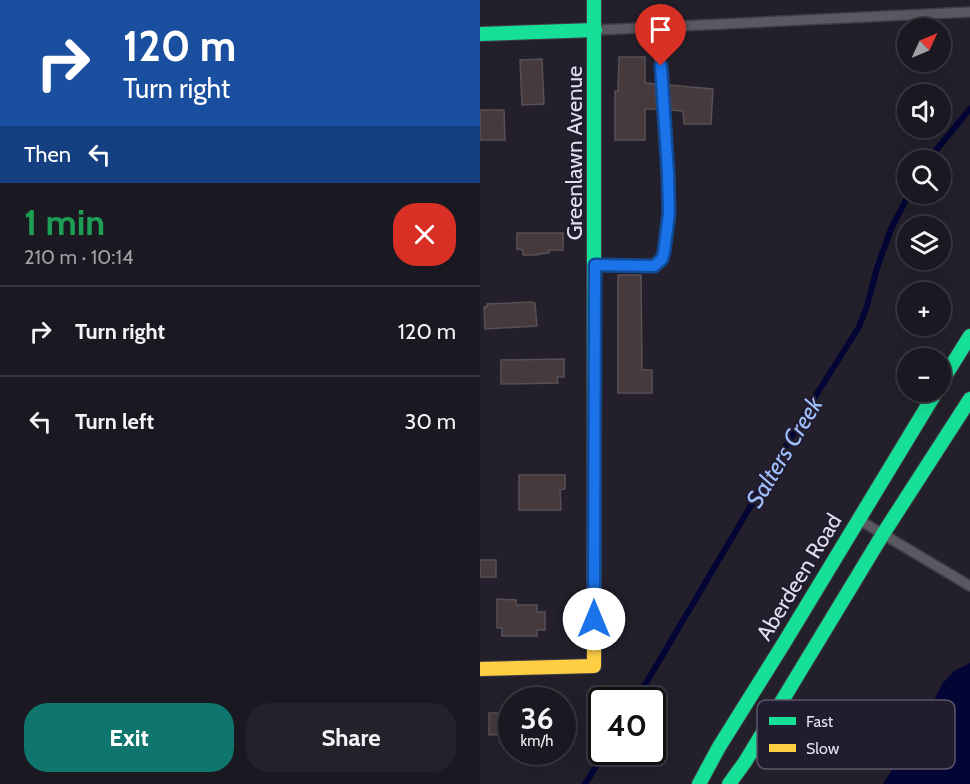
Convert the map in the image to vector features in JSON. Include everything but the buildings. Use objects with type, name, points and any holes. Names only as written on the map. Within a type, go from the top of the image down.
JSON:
[{"type":"main road","name":"Greenlawn Avenue","points":[[480,669],[594,666],[594,0]]},
{"type":"main road","points":[[480,34],[595,30]]},
{"type":"main road","points":[[951,366],[970,336]]},
{"type":"main road","points":[[783,700],[919,476],[970,399]]},
{"type":"main road","name":"Aberdeen Road","points":[[699,784],[719,747],[930,402]]},
{"type":"main road","points":[[729,784],[757,742]]},
{"type":"lane","points":[[595,30],[970,12]]},
{"type":"lane","points":[[595,265],[654,266],[662,259],[664,252],[669,213],[659,47],[660,27]]},
{"type":"lane","points":[[859,520],[970,586]]},
{"type":"shaded area","points":[[970,663],[970,784],[883,784],[893,769],[955,769],[955,700],[934,700],[942,684],[954,671]]},
{"type":"waterway","name":"Salters Creek","points":[[936,150],[970,109]]},
{"type":"waterway","name":"Salters Creek","points":[[644,687],[818,392],[859,327],[891,229],[904,204]]},
{"type":"waterway","name":"Salters Creek","points":[[585,784],[597,765]]},
{"type":"traffic: fast","points":[[594,0],[594,429]]},
{"type":"traffic: fast","points":[[480,34],[595,30]]},
{"type":"traffic: fast","points":[[951,366],[970,336]]},
{"type":"traffic: fast","points":[[783,700],[883,534],[970,399]]},
{"type":"traffic: fast","points":[[699,784],[719,747],[930,402]]},
{"type":"traffic: fast","points":[[729,784],[757,742]]},
{"type":"traffic: slow","points":[[480,669],[594,666],[594,429]]},
{"type":"route","points":[[594,619],[595,265],[654,266],[662,259],[669,213],[661,66]]}]
